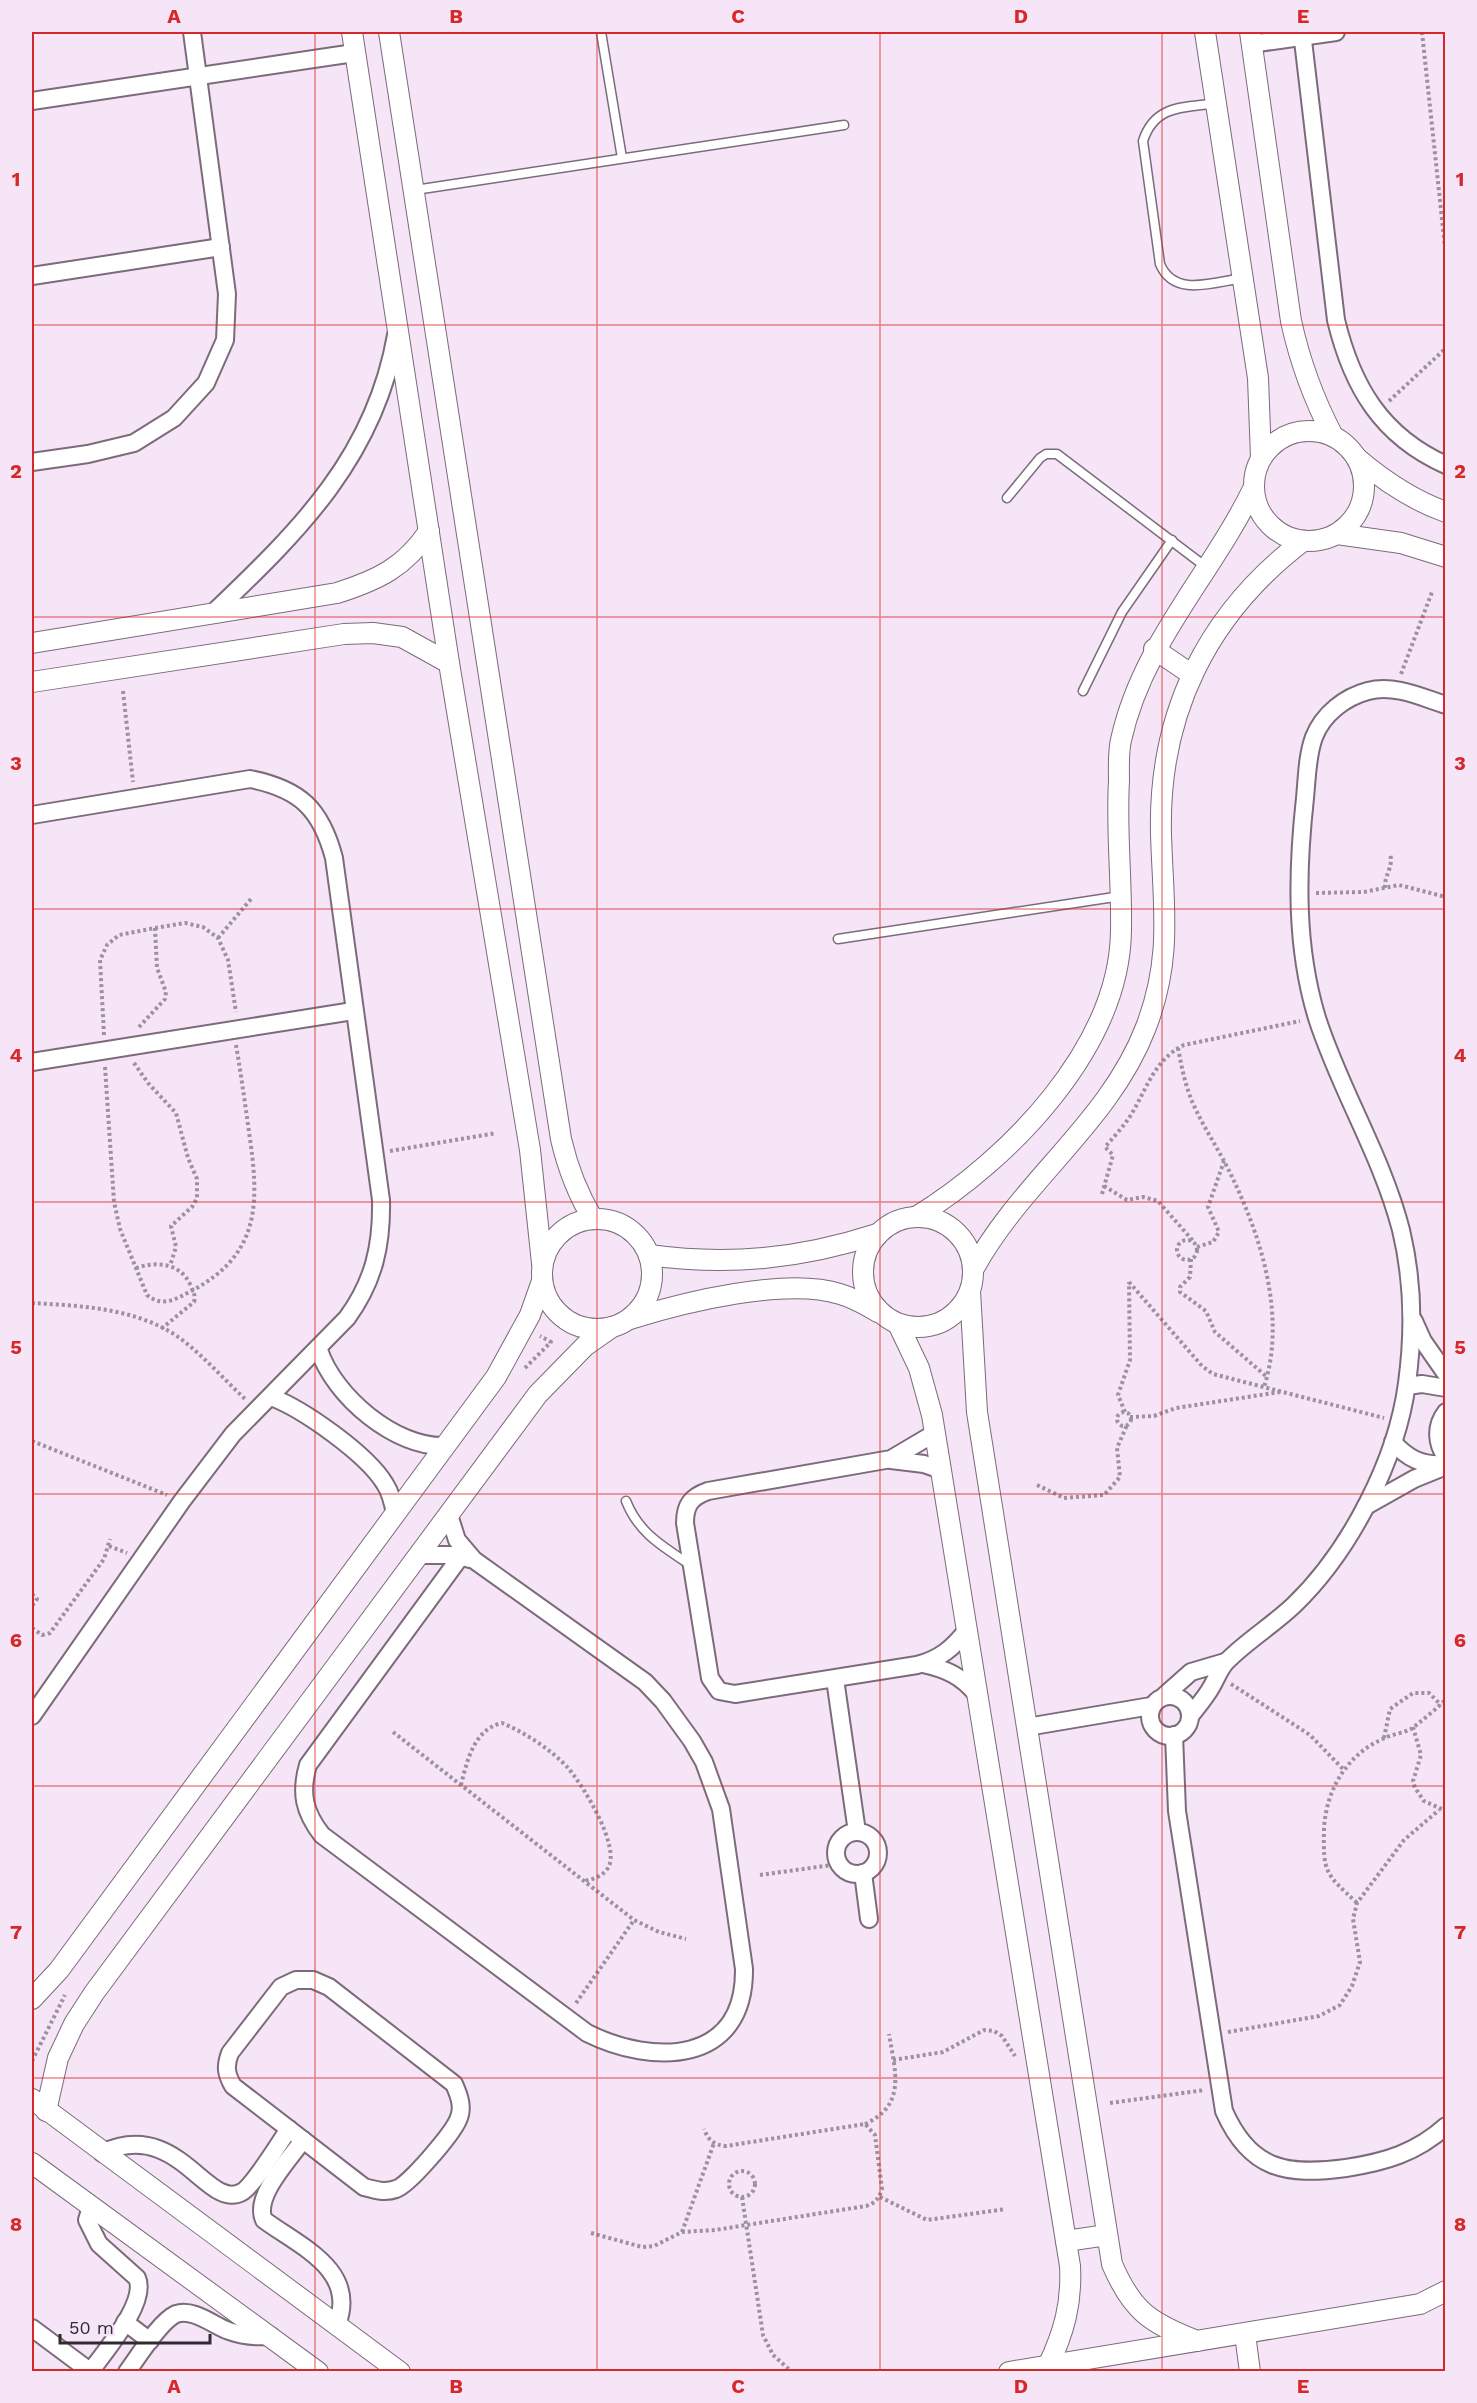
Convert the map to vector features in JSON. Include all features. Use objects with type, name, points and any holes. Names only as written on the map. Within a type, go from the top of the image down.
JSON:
[{"type":"street","points":[[32,462],[134,443],[174,418],[206,383],[225,340],[227,294],[192,32]]},
{"type":"street","points":[[352,32],[449,663],[530,1150],[542,1272],[548,1299],[559,1314],[575,1324],[593,1329],[721,1296],[793,1289],[839,1294],[898,1324],[920,1328],[941,1322],[959,1310],[970,1291]]},
{"type":"street","points":[[389,32],[561,1139],[567,1168],[580,1198],[593,1219]]},
{"type":"street","points":[[1205,32],[1218,103],[1258,378],[1261,458]]},
{"type":"street","points":[[1333,436],[1314,399],[1300,360],[1291,321],[1250,38],[1336,32]]},
{"type":"street","points":[[1303,34],[1336,320],[1344,355],[1358,386],[1376,412],[1418,451],[1446,465]]},
{"type":"street","points":[[32,102],[354,53]]},
{"type":"street","points":[[32,276],[221,247]]},
{"type":"street","points":[[215,611],[290,539],[322,500],[350,459],[372,414],[390,367],[398,322]]},
{"type":"street","points":[[1357,458],[1364,474],[1365,491],[1360,508],[1350,523],[1337,534],[1321,540],[1303,541],[1274,530],[1263,518],[1256,504],[1253,489],[1255,473],[1261,458],[1271,445],[1285,436],[1301,431],[1317,431],[1333,436],[1347,445],[1357,458],[1383,480],[1411,498],[1446,512]]},
{"type":"street","points":[[649,1255],[682,1260],[748,1261],[813,1253],[877,1234],[894,1222],[916,1217],[941,1201],[987,1164],[1072,1072],[1092,1041],[1112,988],[1121,933],[1118,791],[1120,742],[1133,694],[1154,649],[1226,539],[1253,489]]},
{"type":"street","points":[[32,643],[337,592],[365,584],[392,570],[415,552],[429,531]]},
{"type":"street","points":[[1337,534],[1401,543],[1446,557]]},
{"type":"street","points":[[973,1270],[1004,1219],[1108,1098],[1129,1064],[1146,1028],[1158,990],[1166,950],[1161,795],[1176,713],[1191,674],[1238,600],[1258,578],[1303,541]]},
{"type":"street","points":[[32,682],[344,634],[373,633],[402,637],[449,663]]},
{"type":"street","points":[[1154,649],[1191,674]]},
{"type":"street","points":[[1151,1706],[1151,1724],[1165,1736],[1182,1732],[1221,1669],[1275,1622],[1326,1569],[1366,1506],[1393,1442],[1407,1386],[1413,1320],[1405,1249],[1395,1210],[1317,1018],[1307,974],[1298,893],[1302,826],[1309,759],[1315,735],[1328,714],[1347,698],[1370,690],[1395,689],[1446,705]]},
{"type":"street","points":[[32,815],[250,779],[275,784],[297,795],[315,813],[328,834],[334,858],[353,1011],[381,1200],[381,1234],[375,1267],[362,1298],[319,1350],[233,1434],[182,1501],[32,1716]]},
{"type":"street","points":[[32,1062],[353,1011]]},
{"type":"street","points":[[916,1217],[937,1220],[956,1231],[968,1249],[973,1270],[970,1291],[977,1412],[1112,2264],[1123,2291],[1143,2314],[1168,2330],[1197,2341]]},
{"type":"street","points":[[32,2000],[59,1970],[445,1446],[514,1347],[542,1272],[549,1246],[560,1232],[576,1223],[593,1219],[611,1221],[627,1228],[640,1240],[649,1255],[652,1273],[649,1291],[641,1307],[585,1346],[538,1394],[94,1993],[74,2024],[39,2105],[400,2372]]},
{"type":"street","points":[[877,1234],[866,1253],[862,1274],[867,1296],[880,1313]]},
{"type":"street","points":[[1413,1320],[1423,1341],[1446,1374]]},
{"type":"street","points":[[898,1324],[919,1368],[935,1433],[1066,2241],[1071,2292],[1068,2317],[1048,2366]]},
{"type":"street","points":[[319,1350],[334,1382],[370,1415],[413,1442],[445,1446]]},
{"type":"street","points":[[1407,1386],[1422,1384],[1446,1388]]},
{"type":"street","points":[[271,1397],[310,1418],[378,1474],[390,1493],[395,1514]]},
{"type":"street","points":[[1446,1412],[1437,1434],[1441,1450],[1446,1457]]},
{"type":"street","points":[[891,1460],[935,1433]]},
{"type":"street","points":[[1393,1442],[1404,1454],[1418,1462],[1446,1465]]},
{"type":"street","points":[[941,1470],[924,1464],[891,1460],[697,1494],[689,1502],[685,1512],[710,1677],[719,1691],[735,1694],[922,1664],[948,1651],[967,1629]]},
{"type":"street","points":[[1366,1506],[1414,1479],[1446,1465]]},
{"type":"street","points":[[448,1515],[457,1540],[468,1558],[645,1683],[663,1701],[683,1727],[704,1762],[722,1809],[745,1991],[738,2012],[725,2030],[708,2043],[687,2051],[644,2052],[610,2045],[587,2033],[322,1835],[310,1820],[303,1802],[303,1783],[308,1765],[468,1558]]},
{"type":"street","points":[[419,1555],[468,1558]]},
{"type":"street","points":[[922,1664],[954,1673],[967,1682],[977,1695]]},
{"type":"street","points":[[1027,1728],[1151,1706],[1191,1672],[1221,1669]]},
{"type":"street","points":[[835,1679],[857,1832]]},
{"type":"street","points":[[1165,1695],[1182,1700],[1190,1716]]},
{"type":"street","points":[[1174,1735],[1177,1811],[1224,2111],[1233,2132],[1248,2150],[1268,2164],[1290,2171],[1314,2172],[1392,2159],[1412,2151],[1446,2126]]},
{"type":"street","points":[[857,1832],[871,1837],[878,1850],[875,1865],[862,1874],[849,1873],[839,1864],[836,1850],[843,1837],[857,1832]]},
{"type":"street","points":[[862,1874],[869,1919]]},
{"type":"street","points":[[296,1980],[313,1980],[329,1987],[454,2084],[459,2096],[458,2120],[411,2180],[397,2189],[380,2192],[364,2187],[289,2129],[233,2086],[227,2076],[226,2064],[230,2053],[281,1987],[296,1980]]},
{"type":"street","points":[[102,2153],[129,2144],[157,2146],[170,2152],[220,2193],[235,2195],[246,2189],[289,2129]]},
{"type":"street","points":[[303,2140],[262,2198],[261,2213],[264,2220],[329,2268],[335,2275],[343,2302],[337,2325]]},
{"type":"street","points":[[32,2163],[272,2336],[318,2372]]},
{"type":"street","points":[[32,2328],[90,2371],[125,2322],[140,2293],[141,2285],[137,2278],[109,2254],[95,2238],[87,2220],[91,2207]]},
{"type":"street","points":[[1066,2241],[1107,2235]]},
{"type":"street","points":[[1009,2372],[1420,2304],[1446,2291]]},
{"type":"street","points":[[128,2372],[150,2341],[176,2314],[188,2313],[230,2331],[272,2336]]},
{"type":"street","points":[[125,2322],[150,2341]]},
{"type":"street","points":[[1245,2334],[1250,2372]]},
{"type":"lane","points":[[601,32],[622,158]]},
{"type":"lane","points":[[1218,103],[1169,110],[1157,117],[1147,128],[1143,141],[1160,264],[1165,276],[1175,284],[1188,286],[1243,278]]},
{"type":"lane","points":[[415,190],[844,124]]},
{"type":"lane","points":[[1007,498],[1040,458],[1046,454],[1057,454],[1206,567]]},
{"type":"lane","points":[[1083,692],[1122,612],[1172,540]]},
{"type":"lane","points":[[838,939],[1121,896]]},
{"type":"lane","points":[[626,1501],[632,1516],[652,1540],[693,1566]]},
{"type":"path","points":[[1422,32],[1446,257]]},
{"type":"path","points":[[1376,412],[1446,348]]},
{"type":"path","points":[[1395,689],[1432,592]]},
{"type":"path","points":[[123,691],[135,797]]},
{"type":"path","points":[[1385,888],[1386,876],[1392,865],[1390,854]]},
{"type":"path","points":[[1298,893],[1364,892],[1399,885],[1446,897]]},
{"type":"path","points":[[218,938],[251,899]]},
{"type":"path","points":[[185,923],[203,927],[218,938],[228,960],[256,1183],[254,1212],[245,1240],[228,1264],[193,1290],[165,1303],[155,1301],[147,1295],[120,1229],[114,1202],[100,960],[107,945],[119,935],[155,928],[185,923]]},
{"type":"path","points":[[155,928],[157,968],[166,992],[165,999],[162,1006],[140,1025],[131,1047],[148,1083],[176,1113],[188,1158],[197,1179],[197,1198],[192,1207],[171,1226],[176,1247],[170,1266]]},
{"type":"path","points":[[1102,1194],[1113,1155],[1105,1147],[1128,1119],[1159,1064],[1178,1048],[1317,1018]]},
{"type":"path","points":[[1178,1048],[1184,1081],[1196,1110],[1224,1161],[1251,1223],[1272,1299],[1274,1329],[1272,1360],[1264,1387]]},
{"type":"path","points":[[373,1153],[496,1134]]},
{"type":"path","points":[[1197,1247],[1213,1242],[1219,1232],[1208,1207],[1224,1161]]},
{"type":"path","points":[[1104,1186],[1127,1200],[1143,1197],[1158,1201],[1194,1242],[1197,1247],[1197,1254],[1191,1259],[1181,1258],[1178,1246],[1188,1240],[1194,1242]]},
{"type":"path","points":[[1191,1259],[1190,1277],[1180,1287],[1180,1292],[1206,1311],[1215,1332],[1267,1377]]},
{"type":"path","points":[[136,1268],[147,1264],[170,1266],[188,1280],[196,1296],[194,1302],[160,1329]]},
{"type":"path","points":[[1130,1418],[1118,1395],[1130,1360],[1128,1282],[1202,1366],[1213,1374],[1398,1421]]},
{"type":"path","points":[[32,1303],[114,1311],[160,1329],[183,1341],[256,1410]]},
{"type":"path","points":[[1130,1418],[1154,1416],[1176,1408],[1282,1392]]},
{"type":"path","points":[[1125,1412],[1120,1413],[1117,1421],[1123,1426],[1127,1425]]},
{"type":"path","points":[[1037,1485],[1064,1498],[1104,1495],[1120,1477],[1118,1448],[1130,1418]]},
{"type":"path","points":[[32,1441],[182,1501]]},
{"type":"path","points":[[32,1635],[33,1630],[42,1635],[50,1633],[104,1559],[110,1539]]},
{"type":"path","points":[[32,1594],[37,1599],[32,1606]]},
{"type":"path","points":[[1221,1669],[1310,1735],[1344,1770]]},
{"type":"path","points":[[1384,1738],[1390,1709],[1413,1693],[1429,1693],[1441,1705]]},
{"type":"path","points":[[1357,1903],[1329,1876],[1323,1863],[1325,1813],[1330,1794],[1344,1770],[1367,1748],[1384,1738],[1413,1727],[1446,1699]]},
{"type":"path","points":[[461,1785],[475,1744],[491,1725],[502,1723],[538,1744],[567,1767],[589,1797],[612,1853],[608,1868],[597,1878],[583,1881]]},
{"type":"path","points":[[1413,1727],[1421,1755],[1413,1781],[1415,1788],[1424,1801],[1438,1810],[1446,1811]]},
{"type":"path","points":[[393,1732],[634,1920],[659,1932],[686,1939]]},
{"type":"path","points":[[1212,2034],[1319,2016],[1340,2005],[1352,1986],[1360,1962],[1354,1930],[1357,1903],[1381,1869],[1396,1854],[1404,1840],[1438,1810]]},
{"type":"path","points":[[760,1875],[839,1864]]},
{"type":"path","points":[[566,2018],[634,1920]]},
{"type":"path","points":[[893,2060],[943,2052],[984,2030],[994,2031],[1002,2036],[1022,2066]]},
{"type":"path","points":[[704,2129],[707,2137],[714,2143],[726,2146],[865,2124],[884,2112],[891,2103],[896,2080],[890,2034]]},
{"type":"path","points":[[1110,2103],[1220,2087]]},
{"type":"path","points":[[591,2233],[642,2247],[654,2246],[682,2232],[746,2225],[874,2203],[880,2197],[882,2188],[875,2135],[865,2124]]},
{"type":"path","points":[[682,2232],[714,2143]]},
{"type":"path","points":[[740,2171],[750,2174],[755,2183],[751,2192],[742,2197],[736,2196],[730,2187],[731,2177],[740,2171]]},
{"type":"path","points":[[742,2197],[763,2335],[773,2355],[792,2372]]},
{"type":"path","points":[[880,2197],[927,2220],[1006,2209]]}]
